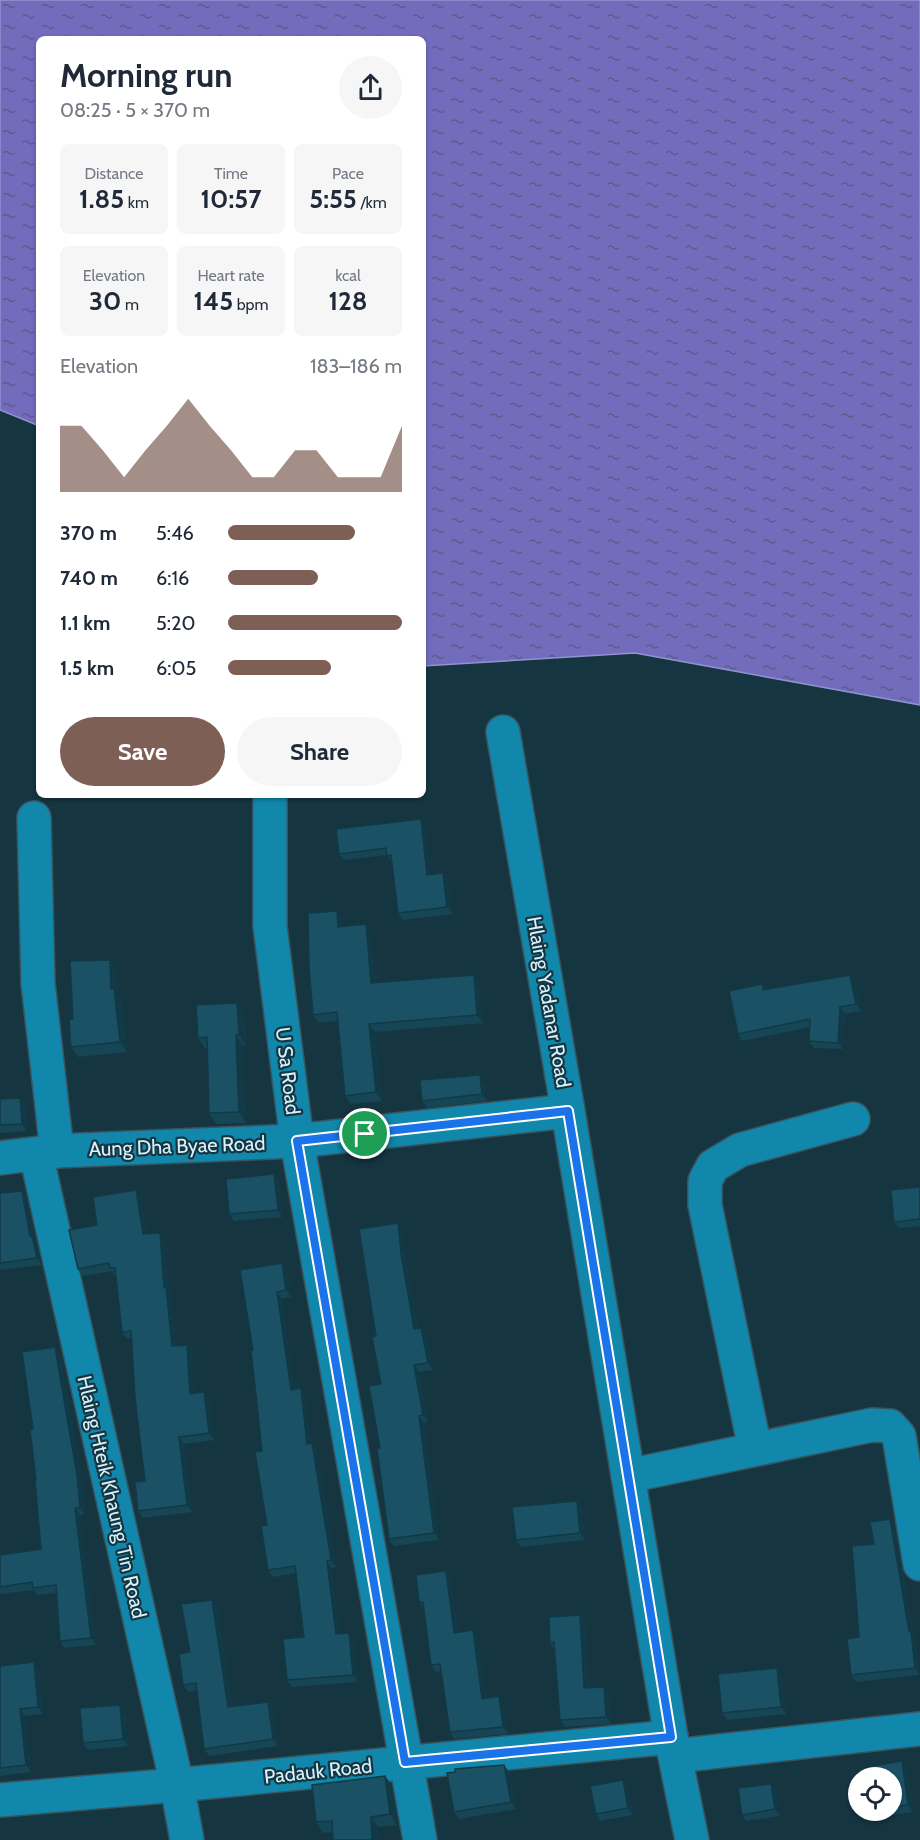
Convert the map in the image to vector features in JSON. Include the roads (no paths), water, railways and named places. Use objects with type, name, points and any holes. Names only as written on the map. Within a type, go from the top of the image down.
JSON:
[{"type":"street","name":"Hlaing Yadanar Road","points":[[503,732],[673,1747],[692,1840]]},
{"type":"street","name":"U Sa Road","points":[[270,798],[270,926],[297,1141],[420,1840]]},
{"type":"street","name":"Hlaing Hteik Khaung Tin Road","points":[[34,818],[38,983],[46,1153],[187,1840]]},
{"type":"street","name":"Aung Dha Byae Road","points":[[0,1158],[46,1153],[297,1141],[568,1111]]},
{"type":"street","points":[[755,1449],[705,1205],[705,1181],[713,1166],[740,1150],[853,1119]]},
{"type":"street","points":[[628,1476],[872,1425],[890,1426],[911,1448],[920,1564]]},
{"type":"street","name":"Padauk Road","points":[[0,1800],[405,1762],[673,1747],[920,1729]]},
{"type":"water","points":[[0,0],[920,0],[920,705],[635,653],[426,666],[426,36],[36,36],[36,425],[0,410]]}]
